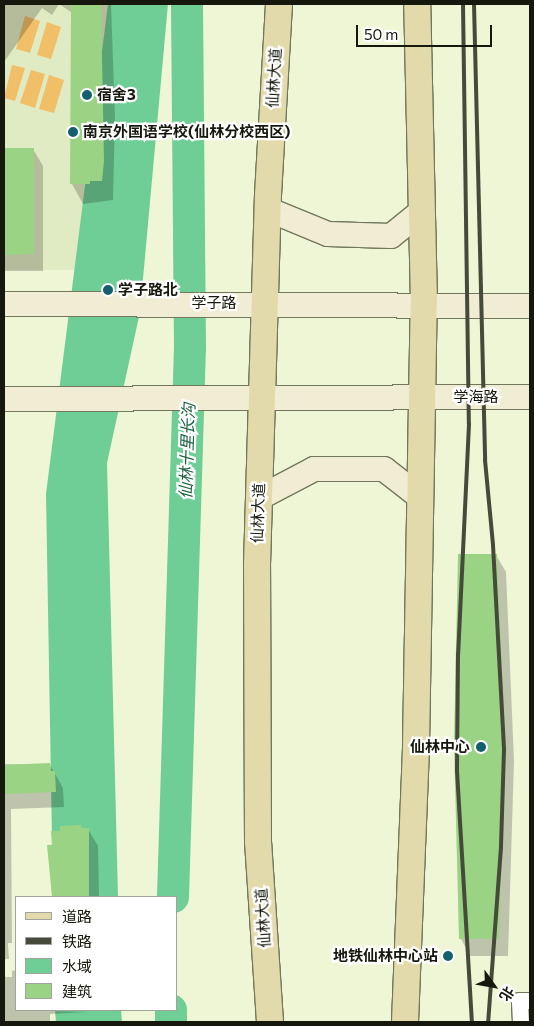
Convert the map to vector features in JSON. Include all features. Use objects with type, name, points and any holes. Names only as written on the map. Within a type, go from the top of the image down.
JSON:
[{"type":"main road","name":"仙林大道","points":[[270,1022],[258,842],[259,498],[267,209],[279,4]]},
{"type":"main road","points":[[405,1022],[416,746],[424,303],[417,4]]},
{"type":"main road","points":[[267,209],[328,234],[391,236],[421,212]]},
{"type":"main road","points":[[424,303],[530,306]]},
{"type":"main road","name":"学子路","points":[[4,304],[424,303]]},
{"type":"main road","points":[[4,399],[422,397]]},
{"type":"main road","name":"学海路","points":[[422,397],[530,398]]},
{"type":"main road","points":[[259,498],[314,469],[384,469],[420,497]]},
{"type":"street","points":[[521,1022],[520,1001],[530,1000]]},
{"type":"shaded area","name":"南京外国语学校(仙林分校西区)","points":[[4,4],[143,4],[130,270],[4,270]]},
{"type":"shaded area","points":[[25,16],[40,21],[30,53],[16,49]]},
{"type":"shaded area","points":[[47,22],[61,27],[51,59],[37,55]]},
{"type":"shaded area","points":[[12,65],[25,68],[15,101],[4,98]]},
{"type":"shaded area","points":[[31,70],[45,74],[35,108],[20,103]]},
{"type":"shaded area","points":[[49,75],[64,80],[54,113],[39,109]]},
{"type":"water","points":[[108,4],[168,4],[140,312],[107,463],[118,896],[53,896],[46,494]]},
{"type":"water","points":[[55,1011],[121,1011],[122,1022],[56,1022]]},
{"type":"building","name":"宿舍3","points":[[71,4],[101,4],[104,161],[102,181],[90,181],[90,184],[70,184]]},
{"type":"building","points":[[4,148],[34,148],[34,254],[4,255]]},
{"type":"building","name":"仙林中心","points":[[458,554],[497,554],[505,743],[499,939],[459,939],[454,743]]},
{"type":"building","points":[[50,763],[51,771],[55,771],[56,792],[4,794],[4,765]]},
{"type":"building","points":[[81,825],[81,828],[89,828],[89,896],[52,896],[47,845],[52,845],[51,831],[60,831],[60,826]]},
{"type":"waterway","name":"仙林十里长沟","points":[[173,896],[190,348],[187,4]]},
{"type":"waterway","name":"仙林十里长沟","points":[[171,1011],[171,1022]]},
{"type":"railway","points":[[463,4],[469,424],[458,654],[457,771],[472,1022]]},
{"type":"railway","points":[[474,4],[485,460],[493,545],[504,750],[501,847],[488,1022]]},
{"type":"place","name":"宿舍3","points":[[87,95]]},
{"type":"place","name":"南京外国语学校(仙林分校西区)","points":[[73,132]]},
{"type":"place","name":"学子路北","points":[[108,290]]},
{"type":"place","name":"仙林中心","points":[[481,747]]},
{"type":"place","name":"地铁仙林中心站","points":[[448,956]]}]
